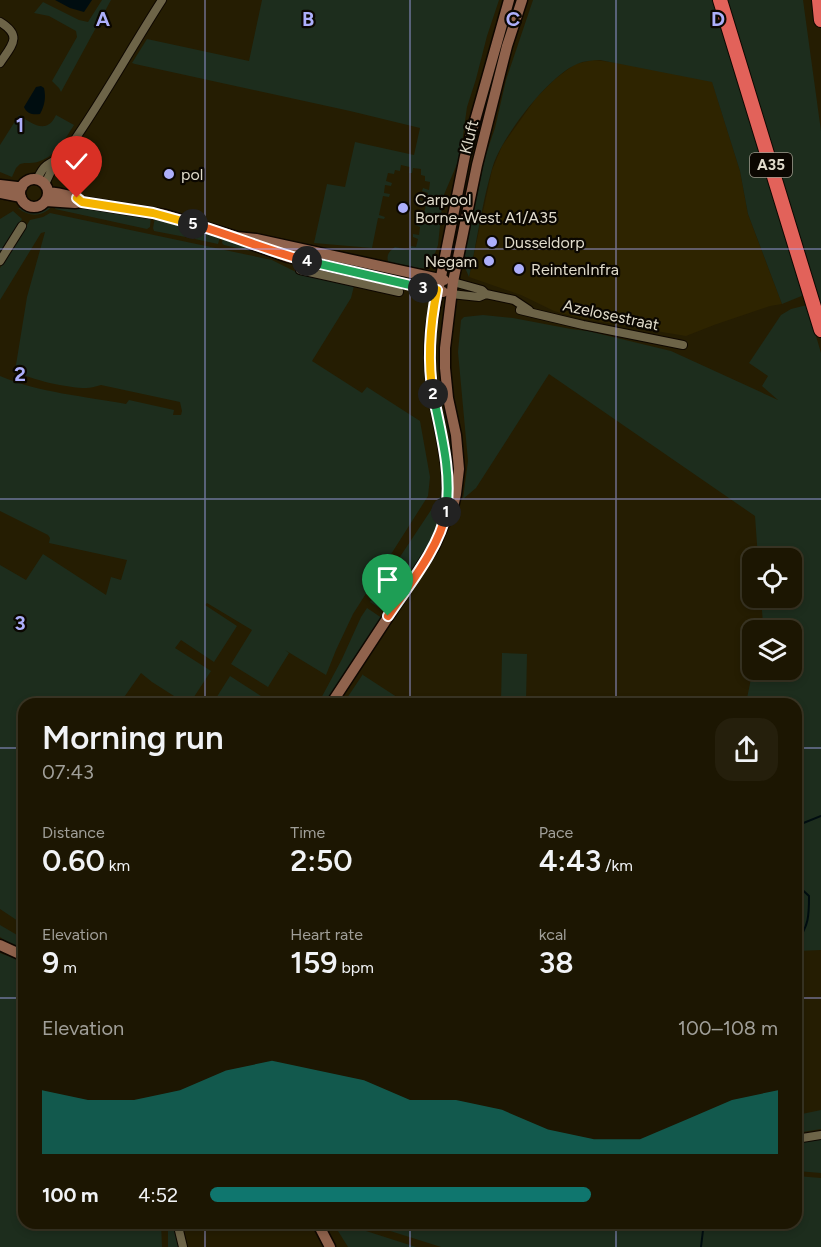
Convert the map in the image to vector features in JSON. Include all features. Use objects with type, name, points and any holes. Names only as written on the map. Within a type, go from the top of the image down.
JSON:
[{"type":"highway","name":"A35","points":[[720,0],[821,330]]},
{"type":"highway","points":[[819,0],[821,20]]},
{"type":"main road","name":"Kluft","points":[[444,524],[449,486],[432,385],[429,349],[431,327],[465,156],[509,0]]},
{"type":"main road","name":"Kluft","points":[[335,698],[434,547],[452,511],[459,469],[456,435],[448,398],[445,348],[452,288],[477,165],[522,0]]},
{"type":"main road","points":[[28,181],[44,189],[39,206],[31,207],[24,202],[22,192],[28,181]]},
{"type":"main road","points":[[0,185],[15,187],[22,192]]},
{"type":"main road","name":"Azelosestraat","points":[[44,189],[77,198],[82,202],[165,215],[237,237],[256,239],[302,255],[378,272],[437,290],[452,288]]},
{"type":"main road","points":[[0,193],[22,192]]},
{"type":"main road","name":"Azelosestraat","points":[[378,272],[440,279],[452,288]]},
{"type":"main road","points":[[0,945],[18,953]]},
{"type":"main road","points":[[320,1229],[330,1247]]},
{"type":"street","points":[[44,189],[53,163],[64,154],[76,137],[162,0]]},
{"type":"street","points":[[0,21],[14,37],[14,42],[0,63]]},
{"type":"street","points":[[0,261],[22,226]]},
{"type":"street","name":"Azelosestraat","points":[[302,255],[300,270],[399,292]]},
{"type":"street","name":"Azelosestraat","points":[[452,288],[482,290],[486,294],[514,300],[534,314]]},
{"type":"street","name":"Azelosestraat","points":[[520,310],[683,345]]},
{"type":"street","points":[[802,1138],[821,1135]]},
{"type":"street","points":[[179,1229],[183,1247]]},
{"type":"shaded area","points":[[55,0],[92,0],[84,12]]},
{"type":"shaded area","points":[[593,60],[712,81],[740,171],[748,214],[782,304],[770,306],[686,336],[583,319],[554,311],[521,295],[469,277],[492,170],[502,146],[536,98],[555,79],[575,64]]},
{"type":"shaded area","points":[[36,87],[44,88],[45,95],[43,107],[40,114],[31,114],[24,107]]},
{"type":"green space","points":[[102,0],[111,0],[61,92],[52,81],[77,37],[76,31],[49,16],[34,13],[43,2],[79,20],[88,22]]},
{"type":"green space","points":[[262,0],[499,0],[467,107],[460,157],[443,197],[438,245],[430,267],[390,265],[388,260],[389,253],[395,247],[409,250],[411,246],[416,247],[418,239],[413,237],[413,234],[419,235],[420,227],[415,225],[416,223],[421,224],[423,216],[417,214],[418,211],[424,213],[426,205],[420,203],[420,200],[426,202],[428,193],[422,191],[423,188],[429,190],[430,182],[425,181],[425,176],[421,175],[421,169],[413,168],[412,173],[409,173],[410,167],[401,165],[400,171],[395,170],[394,174],[388,173],[386,181],[392,183],[391,186],[385,185],[384,193],[390,194],[389,197],[383,196],[379,215],[385,217],[384,219],[378,218],[372,248],[314,243],[327,184],[345,187],[355,142],[414,155],[420,128],[132,63],[147,39],[249,61]]},
{"type":"green space","points":[[533,0],[714,0],[804,295],[782,304],[748,214],[740,171],[712,82],[600,60],[577,64],[553,81],[527,110],[505,142],[497,156],[488,182],[469,277],[463,263],[485,157],[495,128],[506,80]]},
{"type":"green space","points":[[725,0],[803,0],[821,131],[821,314]]},
{"type":"green space","points":[[19,115],[39,126],[48,125],[56,115],[74,125],[51,155],[38,162],[20,164],[12,177],[0,172],[0,145]]},
{"type":"green space","points":[[54,204],[46,212],[37,215],[18,208],[36,210]]},
{"type":"green space","points":[[57,204],[151,216],[150,227],[147,229],[55,209]]},
{"type":"green space","points":[[13,211],[22,219],[0,255],[0,219]]},
{"type":"green space","points":[[50,213],[272,260],[296,272],[354,286],[351,298],[312,361],[362,393],[367,387],[420,421],[430,477],[428,496],[353,614],[326,675],[285,650],[289,653],[268,687],[231,664],[252,630],[207,603],[205,605],[237,626],[214,662],[181,640],[175,648],[211,671],[193,698],[177,698],[141,673],[124,698],[18,698],[18,921],[0,909],[0,565],[26,580],[43,554],[106,595],[111,577],[121,580],[127,560],[49,543],[48,535],[0,511],[0,376],[15,382],[62,393],[126,404],[129,400],[174,410],[173,415],[181,415],[182,411],[180,402],[101,385],[78,388],[60,385],[15,371],[27,297],[45,232],[41,233],[0,300],[0,268],[30,220]]},
{"type":"green space","points":[[155,217],[194,229],[191,238],[154,231]]},
{"type":"green space","points":[[196,230],[220,237],[218,244],[195,239]]},
{"type":"green space","points":[[223,238],[269,253],[268,255],[224,245]]},
{"type":"green space","points":[[807,305],[821,353],[821,950],[802,951],[802,698],[747,698],[751,680],[802,680],[802,620],[763,620],[762,608],[802,608],[802,548],[757,548],[755,516],[549,374],[476,488],[463,499],[468,461],[458,352],[461,320],[464,317],[483,315],[513,318],[588,331],[671,351],[778,400],[762,386],[768,376],[749,363],[781,315],[791,309]]},
{"type":"green space","points":[[443,492],[438,523],[431,539],[386,612],[370,602]]},
{"type":"green space","points":[[367,608],[382,618],[329,698],[321,698],[342,659]]},
{"type":"green space","points":[[502,653],[527,654],[526,698],[501,698]]},
{"type":"green space","points":[[363,674],[398,698],[347,698]]},
{"type":"green space","points":[[230,676],[264,698],[216,698]]},
{"type":"green space","points":[[0,925],[18,936],[18,947],[7,942],[0,937]]},
{"type":"green space","points":[[0,953],[18,960],[18,1229],[161,1229],[162,1247],[0,1247]]},
{"type":"green space","points":[[821,1110],[821,1129],[802,1132],[802,1114]]},
{"type":"green space","points":[[821,1138],[821,1173],[802,1171],[802,1142]]},
{"type":"green space","points":[[802,1176],[821,1178],[821,1247],[441,1247],[384,1229],[802,1229]]},
{"type":"green space","points":[[168,1229],[175,1229],[179,1247],[168,1247]]},
{"type":"green space","points":[[337,1229],[360,1229],[416,1247],[348,1247]]},
{"type":"waterway","points":[[802,824],[821,816]]},
{"type":"waterway","points":[[802,890],[809,896],[807,921],[802,934]]},
{"type":"waterway","points":[[701,1247],[703,1229]]},
{"type":"place","name":"pol","points":[[169,174]]},
{"type":"place","name":"Carpool Borne-West A1/A35","points":[[403,208]]},
{"type":"place","name":"Dusseldorp","points":[[492,242]]},
{"type":"place","name":"Negam","points":[[489,261]]},
{"type":"place","name":"ReintenInfra","points":[[519,269]]},
{"type":"route","points":[[77,198],[82,202],[165,215],[237,237],[255,246],[288,257],[437,290],[429,349],[432,385],[447,467],[449,486],[447,508],[444,524],[434,547],[388,616]]}]
